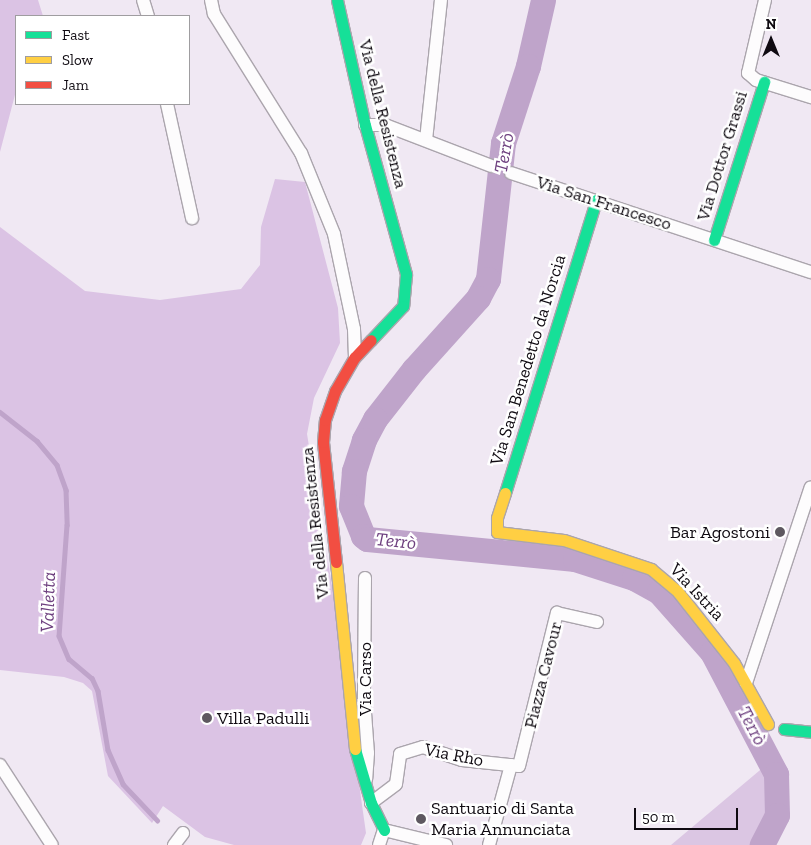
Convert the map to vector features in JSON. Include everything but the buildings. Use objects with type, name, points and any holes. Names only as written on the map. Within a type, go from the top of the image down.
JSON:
[{"type":"street","points":[[144,0],[148,15]]},
{"type":"street","points":[[211,0],[214,14],[300,153],[334,234],[354,328],[356,358]]},
{"type":"street","name":"Via della Resistenza","points":[[337,0],[365,125],[403,258],[407,290],[399,312],[356,358],[328,408],[323,450],[342,597],[351,737],[366,779],[371,803],[384,830]]},
{"type":"street","points":[[426,140],[441,0]]},
{"type":"street","points":[[765,0],[747,70],[753,79],[811,97]]},
{"type":"street","name":"Via Dottor Grassi","points":[[714,240],[764,82]]},
{"type":"street","points":[[167,105],[192,218]]},
{"type":"street","points":[[365,125],[385,125],[491,166]]},
{"type":"street","name":"Via San Francesco","points":[[511,173],[811,272]]},
{"type":"street","name":"Via San Benedetto da Norcia","points":[[497,532],[497,518],[596,200]]},
{"type":"street","points":[[746,683],[811,487]]},
{"type":"street","name":"Via Istria","points":[[497,532],[503,535],[564,540],[651,569],[678,592],[708,628],[746,683],[768,724]]},
{"type":"street","name":"Via Carso","points":[[365,578],[366,779]]},
{"type":"street","name":"Piazza Cavour","points":[[511,765],[519,766],[531,729],[557,613],[597,622]]},
{"type":"street","points":[[784,729],[811,732]]},
{"type":"street","name":"Via Rho","points":[[371,803],[396,784],[400,754],[423,746],[462,760],[511,765]]},
{"type":"street","points":[[0,765],[52,845]]},
{"type":"street","points":[[489,845],[511,765]]},
{"type":"street","points":[[379,845],[384,830],[446,845]]},
{"type":"street","points":[[174,845],[183,833]]},
{"type":"shaded area","points":[[0,0],[38,0],[43,15],[15,15],[15,95],[0,152]]},
{"type":"shaded area","points":[[275,179],[305,182],[338,308],[340,343],[314,398],[307,434],[336,610],[366,833],[361,845],[234,845],[205,837],[163,806],[152,823],[108,776],[92,691],[83,683],[64,677],[0,670],[0,227],[85,291],[160,300],[241,289],[260,265],[261,227]]},
{"type":"shaded area","points":[[766,765],[772,784],[772,810],[759,845],[671,845]]},
{"type":"waterway","name":"Terrò","points":[[543,0],[528,66],[503,143],[488,279],[478,298],[414,369],[375,419],[364,440],[354,471],[351,506],[363,536],[367,539],[575,559],[634,578],[659,592],[712,652],[776,774],[777,815],[762,845]]},
{"type":"waterway","name":"Valletta","points":[[0,412],[37,441],[57,465],[66,490],[67,525],[59,636],[69,659],[92,678],[98,691],[108,750],[123,784],[157,820]]},
{"type":"traffic: fast","points":[[337,0],[365,125],[406,274],[403,306],[371,340]]},
{"type":"traffic: fast","points":[[714,240],[764,82]]},
{"type":"traffic: fast","points":[[505,493],[596,200]]},
{"type":"traffic: fast","points":[[784,729],[811,732]]},
{"type":"traffic: fast","points":[[355,749],[371,803],[384,830]]},
{"type":"traffic: slow","points":[[505,493],[497,518],[497,532],[564,540],[651,569],[678,592],[734,663],[768,724]]},
{"type":"traffic: slow","points":[[336,562],[355,749]]},
{"type":"traffic: jam","points":[[336,562],[323,442],[325,420],[335,391],[355,357],[371,340]]},
{"type":"place","name":"Bar Agostoni","points":[[780,532]]},
{"type":"place","name":"Villa Padulli","points":[[207,718]]},
{"type":"place","name":"Santuario di Santa Maria Annunciata","points":[[421,819]]}]
